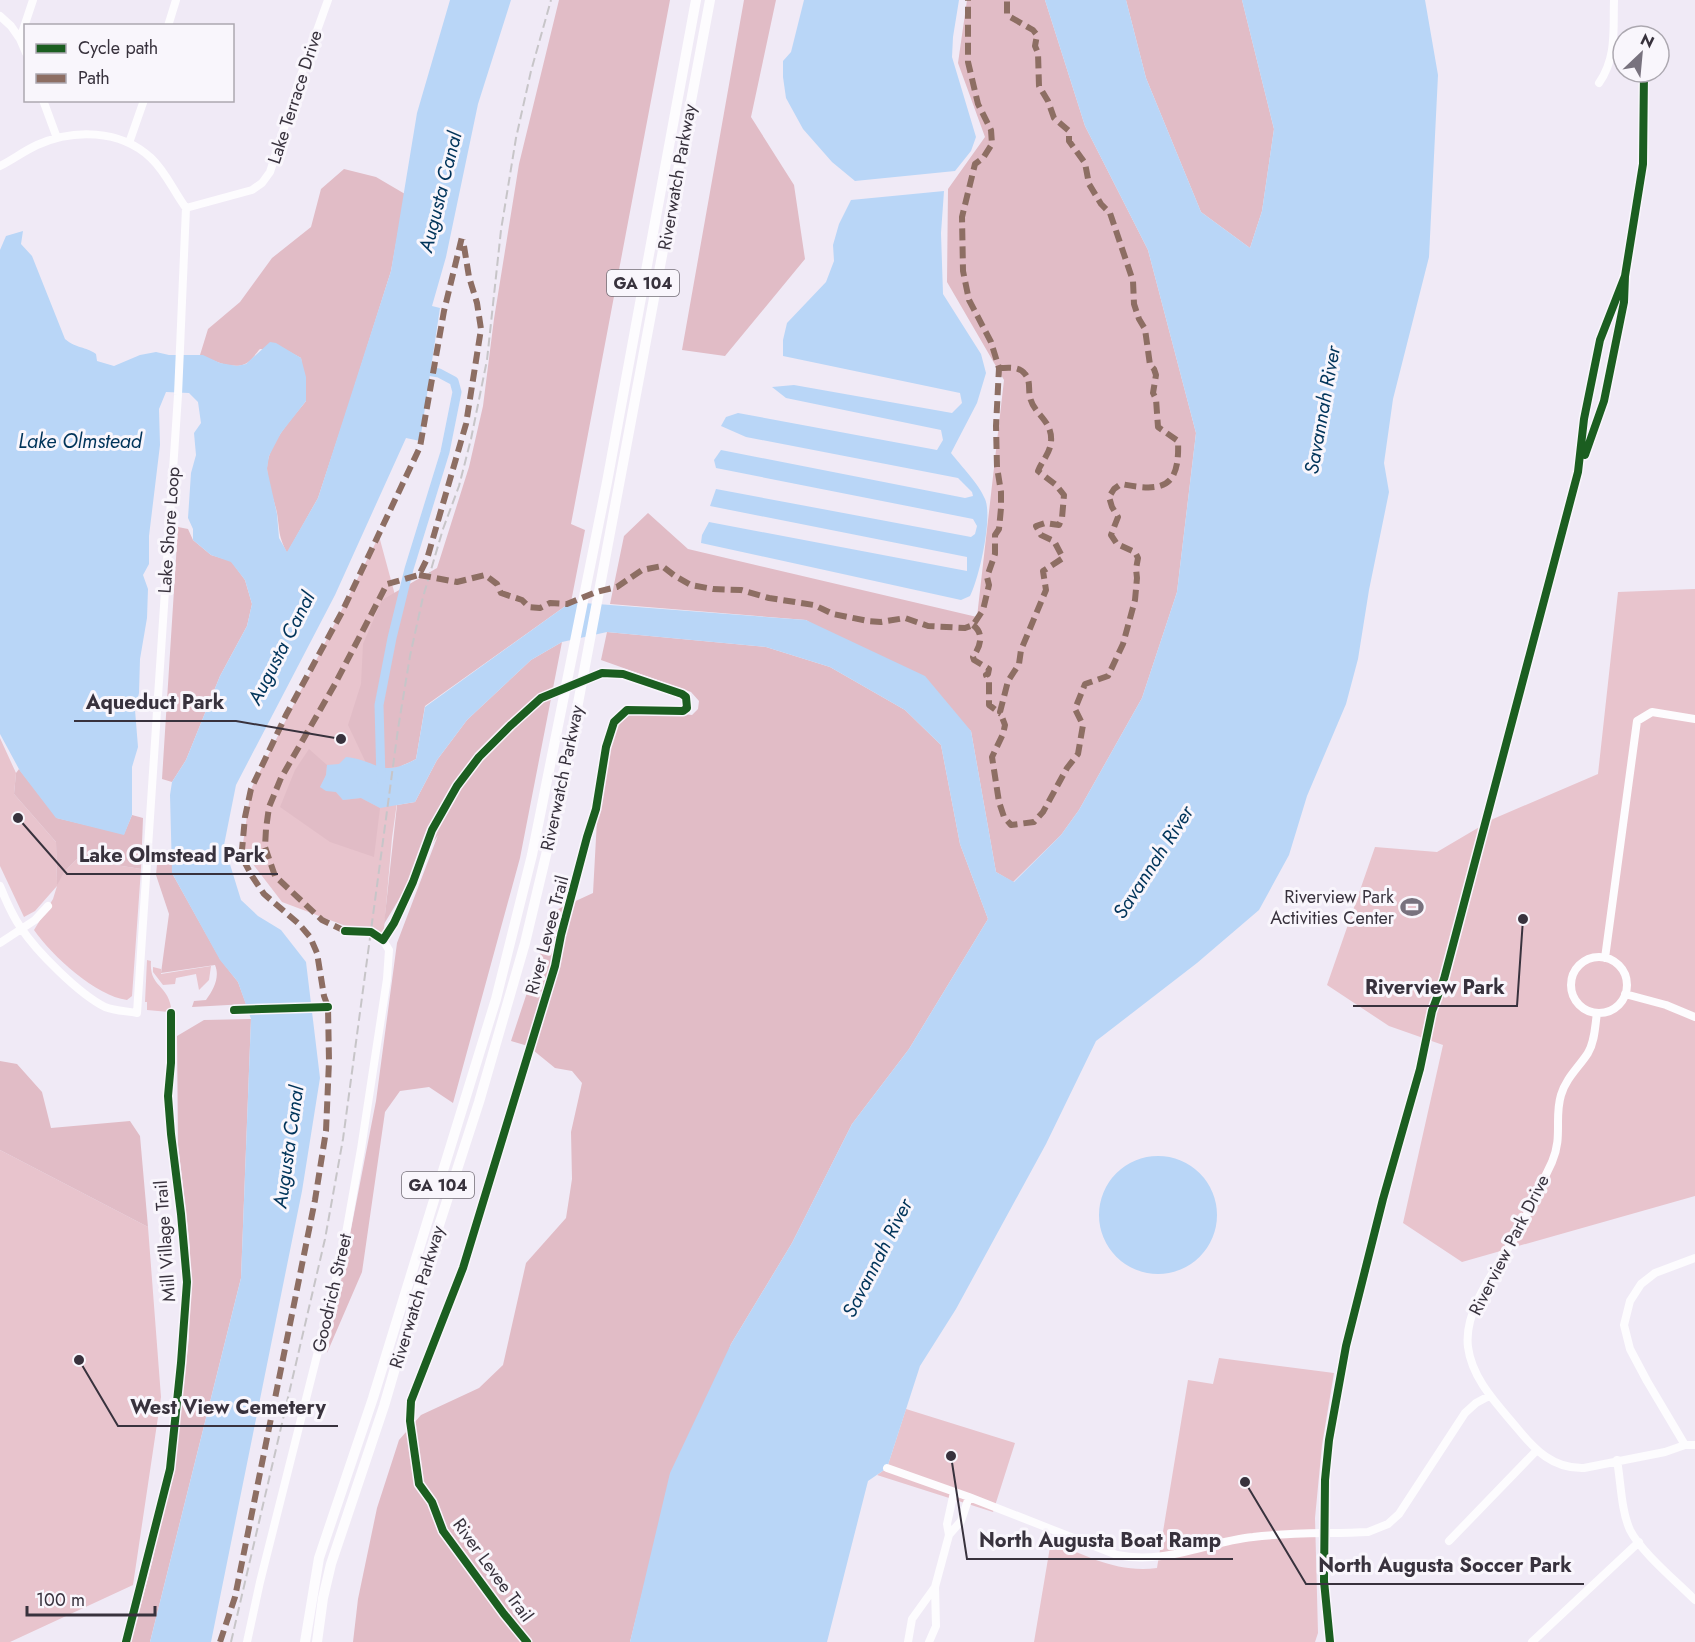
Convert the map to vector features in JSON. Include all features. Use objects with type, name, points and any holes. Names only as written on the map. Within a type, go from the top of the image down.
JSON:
[{"type":"main road","name":"Riverwatch Parkway","points":[[305,1642],[319,1558],[373,1398],[496,999],[532,855],[607,482],[696,0]]},
{"type":"main road","name":"Riverwatch Parkway","points":[[317,1642],[322,1598],[331,1564],[384,1406],[509,1001],[551,834],[576,714],[710,0]]},
{"type":"street","points":[[25,24],[33,0]]},
{"type":"street","points":[[169,24],[176,0]]},
{"type":"street","name":"Lake Terrace Drive","points":[[186,208],[252,190],[262,183],[270,172],[328,0]]},
{"type":"street","points":[[1599,83],[1608,70],[1612,56],[1614,0]]},
{"type":"street","points":[[0,16],[11,26],[24,48]]},
{"type":"street","points":[[20,39],[24,27]]},
{"type":"street","points":[[44,102],[57,138]]},
{"type":"street","points":[[129,144],[143,102]]},
{"type":"street","points":[[0,166],[36,146],[57,138],[92,134],[109,136],[129,144],[151,158],[170,182],[186,208]]},
{"type":"street","name":"Lake Shore Loop","points":[[21,929],[47,959],[84,993],[112,1009],[137,1013],[178,395],[186,208]]},
{"type":"street","points":[[1605,958],[1637,721],[1652,712],[1695,718]]},
{"type":"street","points":[[0,886],[21,929]]},
{"type":"street","points":[[0,943],[35,920],[48,906]]},
{"type":"street","name":"Goodrich Street","points":[[247,1642],[342,1256],[387,979],[389,950],[383,940]]},
{"type":"street","points":[[1605,958],[1620,967],[1625,975],[1627,985],[1625,994],[1621,1002],[1606,1012],[1588,1011],[1574,999],[1571,981],[1579,965],[1587,960],[1605,958]]},
{"type":"street","points":[[1625,994],[1666,1005],[1695,1017]]},
{"type":"street","name":"Riverview Park Drive","points":[[1597,1013],[1591,1046],[1567,1080],[1561,1095],[1559,1138],[1553,1159],[1471,1318],[1468,1336],[1470,1361],[1489,1396],[1537,1450],[1550,1461],[1573,1468],[1584,1468],[1690,1445]]},
{"type":"street","points":[[1690,1445],[1647,1381],[1630,1349],[1624,1325],[1629,1301],[1641,1284],[1655,1273],[1695,1258]]},
{"type":"street","points":[[887,1468],[1128,1558],[1164,1557],[1251,1537],[1368,1532],[1382,1528],[1394,1519],[1465,1413],[1476,1403],[1489,1396]]},
{"type":"street","points":[[1449,1541],[1537,1450]]},
{"type":"street","points":[[1617,1460],[1631,1532],[1695,1600]]},
{"type":"street","points":[[930,1642],[936,1626],[935,1587],[949,1534],[947,1524],[954,1492]]},
{"type":"street","points":[[949,1534],[961,1521],[969,1497]]},
{"type":"street","points":[[1533,1642],[1639,1542]]},
{"type":"street","points":[[908,1642],[912,1619],[935,1587]]},
{"type":"street","points":[[1540,1634],[1548,1642]]},
{"type":"shaded area","points":[[559,0],[670,0],[571,524],[585,530],[571,602],[425,706],[416,759],[398,767],[380,767],[366,763],[348,725],[361,684],[363,644],[382,600],[437,568],[469,467],[483,406],[494,319],[519,164]]},
{"type":"shaded area","points":[[744,0],[776,0],[751,117],[794,185],[805,259],[725,356],[682,350]]},
{"type":"shaded area","points":[[967,0],[1045,0],[1085,126],[1148,250],[1196,433],[1177,592],[1142,698],[1079,810],[1061,835],[1013,882],[996,872],[971,731],[806,620],[610,604],[624,536],[648,513],[688,549],[977,617],[1004,380],[947,282],[948,189],[985,137],[958,63]]},
{"type":"shaded area","points":[[1126,0],[1242,0],[1274,129],[1262,211],[1250,248],[1201,212],[1146,78]]},
{"type":"shaded area","points":[[344,169],[376,177],[405,194],[391,271],[348,407],[318,498],[287,553],[281,537],[267,468],[268,459],[276,441],[306,401],[301,358],[288,351],[260,349],[247,363],[236,366],[223,364],[200,355],[208,329],[240,302],[272,258],[311,227],[321,189]]},
{"type":"shaded area","points":[[178,527],[188,529],[193,540],[211,555],[231,561],[245,580],[252,604],[247,626],[220,676],[186,760],[172,782],[162,779]]},
{"type":"shaded area","points":[[379,536],[395,595],[407,731],[392,838],[383,940],[282,902],[242,850],[251,789]]},
{"type":"shaded area","points":[[1695,589],[1695,1196],[1462,1262],[1403,1223],[1443,1045],[1389,1026],[1327,985],[1375,847],[1437,852],[1493,819],[1598,774],[1618,592]]},
{"type":"shaded area","points":[[607,632],[766,647],[830,667],[905,710],[941,745],[960,844],[988,919],[909,1049],[852,1124],[792,1243],[731,1344],[644,1586],[630,1642],[353,1642],[358,1599],[377,1508],[399,1440],[421,1415],[479,1388],[503,1365],[526,1263],[566,1218],[572,1179],[571,1132],[582,1083],[572,1071],[555,1068],[528,1046],[511,1041],[554,911],[593,893],[599,783],[614,722],[627,710],[638,709],[692,715],[698,709],[699,701],[691,692],[601,660]]},
{"type":"shaded area","points":[[562,642],[520,858],[453,1103],[429,1087],[400,1091],[385,1112],[362,1272],[327,1353],[376,1101],[397,943],[438,835],[384,924],[397,805],[415,802],[437,760],[467,720],[531,660]]},
{"type":"shaded area","points":[[0,738],[16,773],[14,794],[56,842],[57,883],[77,859],[141,869],[132,996],[127,1000],[115,997],[89,983],[63,963],[34,930],[53,899],[57,886],[35,911],[24,917],[0,866]]},
{"type":"shaded area","points":[[309,749],[327,765],[326,775],[320,787],[336,792],[343,800],[361,798],[380,808],[374,857],[330,842],[280,807],[295,770]]},
{"type":"shaded area","points":[[19,769],[57,818],[124,834],[132,815],[143,818],[141,869],[77,859],[65,871],[57,885],[56,842],[14,794],[16,773]]},
{"type":"shaded area","points":[[158,853],[172,855],[172,873],[220,959],[238,982],[246,1004],[192,1007],[194,1001],[206,1000],[211,992],[216,978],[215,965],[161,973],[169,914],[156,875]]},
{"type":"shaded area","points":[[147,960],[151,961],[155,981],[169,999],[171,1007],[169,1012],[147,1010],[147,1002],[145,1002]]},
{"type":"shaded area","points":[[211,966],[209,980],[199,990],[196,974],[176,978],[175,984],[163,985],[153,972],[153,967],[161,969],[161,974]]},
{"type":"shaded area","points":[[251,1019],[241,1278],[150,1642],[131,1642],[152,1563],[177,1443],[189,1338],[190,1247],[178,1144],[177,1036],[204,1020]]},
{"type":"shaded area","points":[[0,1061],[17,1064],[42,1092],[51,1128],[130,1121],[140,1136],[148,1227],[0,1150]]},
{"type":"shaded area","points":[[0,1150],[148,1227],[161,1397],[133,1585],[10,1642],[0,1642]]},
{"type":"shaded area","points":[[1219,1358],[1334,1373],[1322,1445],[1315,1518],[1318,1633],[1315,1642],[1034,1642],[1051,1541],[1115,1566],[1157,1568],[1188,1380],[1213,1384]]},
{"type":"shaded area","points":[[906,1409],[1015,1443],[993,1512],[877,1475],[887,1468]]},
{"type":"water","points":[[450,0],[511,0],[478,104],[446,257],[432,306],[440,308],[420,441],[406,438],[335,595],[236,785],[224,845],[241,900],[258,916],[281,930],[306,962],[320,1078],[302,1191],[211,1642],[150,1642],[241,1278],[251,1019],[238,982],[220,960],[172,873],[170,795],[172,782],[186,760],[220,676],[247,626],[252,604],[245,580],[231,562],[211,555],[193,540],[193,529],[188,518],[191,473],[196,455],[194,433],[201,423],[198,402],[189,393],[166,392],[159,409],[160,445],[149,536],[149,564],[143,575],[148,589],[147,618],[135,710],[138,747],[132,767],[132,815],[124,835],[56,818],[20,771],[0,734],[0,250],[6,236],[23,231],[21,244],[32,256],[65,339],[96,354],[97,361],[114,366],[140,355],[156,352],[169,355],[203,355],[220,363],[237,366],[246,364],[270,342],[276,343],[301,358],[306,377],[306,401],[281,433],[269,456],[267,469],[277,514],[279,538],[287,552],[318,498],[391,271],[417,113]]},
{"type":"water","points":[[804,0],[959,0],[952,57],[976,137],[971,151],[955,171],[855,181],[832,162],[803,129],[786,98],[783,61],[791,52]]},
{"type":"water","name":"Savannah River","points":[[1045,0],[1126,0],[1146,78],[1201,212],[1250,248],[1262,211],[1274,129],[1242,0],[1425,0],[1438,75],[1429,257],[1393,399],[1384,463],[1389,492],[1358,659],[1346,704],[1307,796],[1289,855],[1259,910],[1197,963],[1096,1041],[1046,1144],[956,1309],[920,1366],[887,1468],[868,1481],[827,1642],[630,1642],[670,1473],[731,1344],[792,1243],[852,1124],[909,1049],[988,919],[960,844],[941,745],[905,710],[830,667],[766,647],[607,632],[562,642],[531,660],[467,720],[437,760],[415,802],[380,808],[361,798],[343,800],[336,792],[326,791],[320,787],[326,775],[327,765],[339,764],[346,757],[386,768],[404,765],[416,759],[425,707],[571,602],[806,620],[925,676],[971,731],[996,872],[1014,882],[1061,835],[1079,810],[1142,698],[1177,592],[1196,433],[1148,250],[1085,126]]},
{"type":"water","points":[[944,191],[941,233],[943,294],[981,354],[986,373],[977,403],[951,453],[979,487],[987,508],[984,548],[970,596],[961,600],[701,543],[702,535],[709,522],[967,571],[967,557],[710,506],[716,489],[971,537],[975,534],[977,526],[973,519],[716,468],[714,460],[721,450],[965,498],[973,496],[958,478],[746,437],[721,426],[726,417],[738,413],[937,450],[943,440],[941,430],[786,398],[772,387],[794,385],[952,413],[962,403],[960,393],[783,356],[783,340],[787,323],[826,282],[834,261],[833,245],[839,224],[851,200]]},
{"type":"water","points":[[1158,1156],[1180,1161],[1200,1173],[1212,1193],[1217,1215],[1212,1237],[1200,1257],[1180,1269],[1158,1274],[1136,1269],[1116,1257],[1104,1237],[1099,1215],[1104,1193],[1116,1173],[1136,1161]]},
{"type":"waterway","points":[[381,780],[379,705],[392,638],[409,569],[445,452],[457,392],[454,381],[439,373],[421,370]]},
{"type":"railway","points":[[231,1642],[325,1239],[343,1139],[398,729],[410,656],[423,597],[443,529],[459,486],[471,439],[487,360],[501,230],[516,138],[531,71],[551,0]]},
{"type":"marked path","points":[[419,575],[457,582],[485,575],[497,584],[501,593],[522,600],[529,607],[540,608],[550,603],[567,604],[596,592],[617,587],[642,570],[662,566],[691,585],[741,590],[769,598],[814,605],[833,614],[868,621],[881,622],[905,618],[928,626],[965,628],[973,625],[983,610],[989,585],[987,577],[995,554],[995,535],[999,529],[1001,492],[997,467],[996,426],[999,368],[991,342],[969,300],[963,271],[962,217],[975,164],[983,158],[992,144],[991,130],[978,104],[968,62],[968,0]]},
{"type":"marked path","points":[[999,368],[1017,369],[1023,371],[1027,377],[1032,403],[1051,434],[1049,450],[1038,471],[1056,485],[1064,495],[1062,518],[1059,525],[1045,523],[1036,526],[1041,535],[1054,541],[1063,558],[1043,571],[1046,590],[1021,650],[1019,664],[1008,681],[1000,712],[1005,725],[992,757],[999,802],[1004,817],[1011,825],[1034,822],[1043,812],[1067,768],[1078,754],[1083,725],[1075,709],[1085,684],[1108,676],[1123,644],[1135,600],[1138,558],[1135,552],[1117,544],[1111,535],[1118,517],[1109,497],[1121,484],[1147,487],[1166,484],[1176,469],[1178,441],[1158,427],[1156,399],[1153,393],[1156,375],[1150,365],[1145,329],[1134,304],[1133,281],[1110,213],[1101,204],[1089,184],[1085,163],[1069,141],[1069,131],[1054,118],[1039,86],[1038,53],[1035,46],[1037,35],[1033,30],[1007,15],[1007,0]]},
{"type":"marked path","points":[[220,1642],[235,1597],[315,1200],[326,1131],[329,1061],[328,1007],[317,953],[310,937],[299,924],[264,894],[245,863],[242,850],[245,817],[251,789],[286,715],[342,612],[420,447],[444,311],[462,237]]},
{"type":"marked path","points":[[345,931],[322,920],[275,876],[265,847],[269,807],[281,778],[335,684],[387,584],[419,575],[427,559],[466,424],[481,329],[463,240]]},
{"type":"marked path","points":[[973,625],[980,636],[978,649],[973,657],[989,669],[986,675],[989,682],[989,705],[1001,714]]},
{"type":"cycle path","points":[[1585,455],[1604,401],[1624,302],[1625,276],[1643,164],[1644,84]]},
{"type":"cycle path","points":[[1330,1642],[1324,1581],[1325,1480],[1329,1440],[1346,1346],[1383,1199],[1420,1069],[1432,1011],[1444,979],[1578,472],[1584,419],[1600,340],[1625,276]]},
{"type":"cycle path","name":"River Levee Trail","points":[[345,931],[371,932],[383,940],[394,923],[413,882],[432,830],[457,786],[479,757],[541,698],[602,673],[623,674],[686,697],[687,708],[683,711],[627,710],[614,722],[606,747],[596,809],[561,935],[555,966],[463,1268],[411,1401],[410,1421],[419,1484],[432,1502],[443,1531],[527,1642]]},
{"type":"cycle path","points":[[234,1010],[328,1007]]},
{"type":"cycle path","name":"Mill Village Trail","points":[[126,1642],[170,1469],[187,1282],[168,1096],[171,1063],[171,1013]]},
{"type":"place","name":"Aqueduct Park","points":[[341,739]]},
{"type":"place","name":"Lake Olmstead Park","points":[[18,818]]},
{"type":"place","name":"Riverview Park Activities Center","points":[[1412,907]]},
{"type":"place","name":"Riverview Park","points":[[1523,919]]},
{"type":"place","name":"West View Cemetery","points":[[79,1360]]},
{"type":"place","name":"North Augusta Boat Ramp","points":[[951,1456]]},
{"type":"place","name":"North Augusta Soccer Park","points":[[1245,1482]]},
{"type":"water label","name":"Augusta Canal","points":[[440,192]]},
{"type":"water label","name":"Lake Olmstead","points":[[80,441]]},
{"type":"water label","name":"Augusta Canal","points":[[281,648]]},
{"type":"water label","name":"Augusta Canal","points":[[288,1147]]}]
